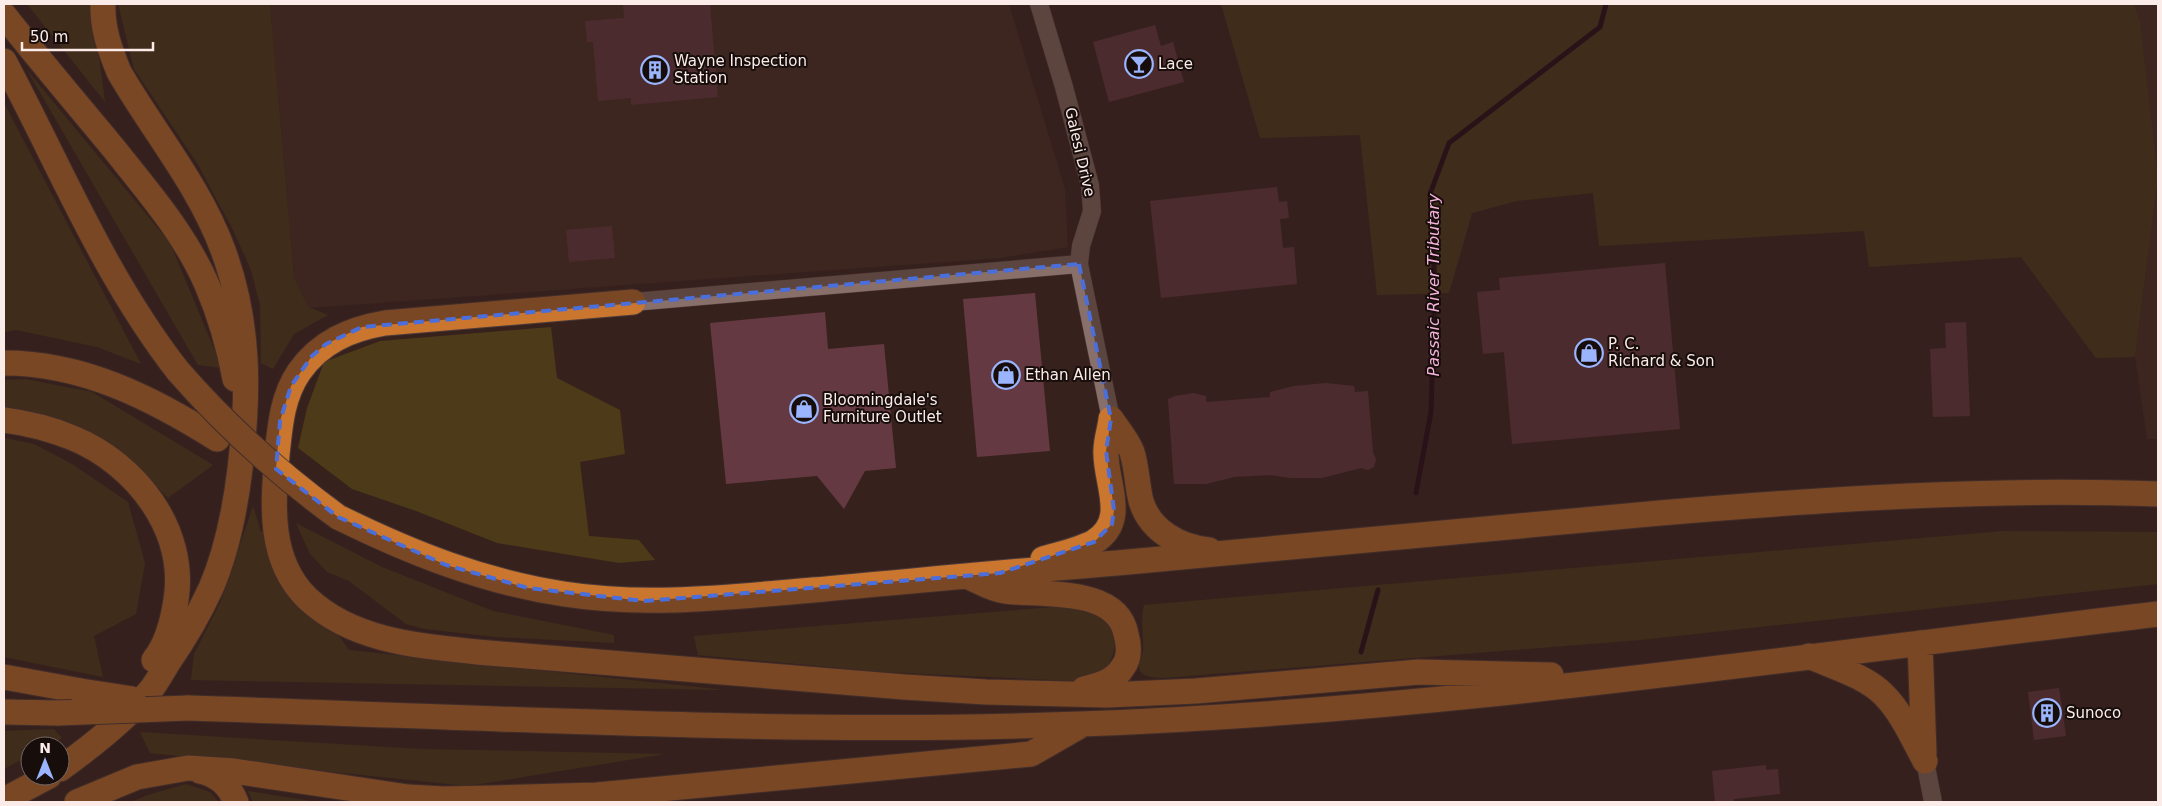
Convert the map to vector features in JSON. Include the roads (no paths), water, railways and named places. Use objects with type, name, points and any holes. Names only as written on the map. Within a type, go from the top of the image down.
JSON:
[{"type":"highway","points":[[70,762],[127,714],[151,690],[196,617],[211,588],[226,544],[236,496],[242,449],[247,362],[240,307],[232,277],[211,221],[119,72],[104,29],[103,4]]},
{"type":"highway","points":[[10,23],[165,212],[195,260],[207,285],[226,337],[237,390],[242,449]]},
{"type":"highway","points":[[4,61],[112,273],[152,338],[178,371],[236,434],[304,492],[338,517]]},
{"type":"highway","points":[[633,302],[385,323],[362,327],[343,334],[312,356],[290,386],[284,403],[280,421],[273,503],[278,543],[284,562],[293,580],[307,597],[323,611],[343,623],[366,633],[391,640],[447,649],[904,687],[986,692],[1107,695],[1160,693],[1419,672],[1641,677]]},
{"type":"highway","points":[[4,363],[42,366],[109,382],[173,412],[338,517],[409,551],[455,568],[528,588],[606,599],[644,601],[728,597],[1241,553],[1503,526],[1861,498],[2026,492],[2158,494]]},
{"type":"highway","points":[[1111,419],[1131,451],[1141,501],[1153,523],[1172,538],[1185,545],[1241,553]]},
{"type":"highway","points":[[1000,573],[1082,547],[1105,534],[1112,524],[1114,510],[1106,451],[1111,419]]},
{"type":"highway","points":[[4,420],[51,430],[75,439],[105,456],[136,483],[151,500],[162,518],[175,554],[178,573],[174,612],[157,656],[70,762]]},
{"type":"highway","points":[[967,576],[1003,591],[1058,595],[1095,601],[1108,607],[1118,617],[1125,628],[1128,641],[1128,654],[1124,667],[1103,685],[1065,693]]},
{"type":"highway","points":[[4,712],[58,713],[188,708],[752,726],[934,728],[1083,724],[1284,713],[1426,702],[2158,614]]},
{"type":"highway","points":[[1920,643],[1925,761]]},
{"type":"highway","points":[[1809,656],[1862,679],[1883,693],[1894,706],[1925,761]]},
{"type":"highway","points":[[4,677],[188,708]]},
{"type":"highway","points":[[554,802],[597,795],[1031,754],[1083,724]]},
{"type":"highway","points":[[77,802],[137,777],[188,768],[234,771],[408,797],[443,799],[597,795]]},
{"type":"highway","points":[[188,768],[206,772],[217,777],[226,784],[236,802]]},
{"type":"highway","points":[[4,800],[30,786]]},
{"type":"street","name":"Galesi Drive","points":[[1039,4],[1064,86],[1090,185],[1092,211],[1081,246],[1079,264],[1111,419]]},
{"type":"street","points":[[633,302],[1079,264]]},
{"type":"street","points":[[1925,761],[1933,802]]},
{"type":"waterway","name":"Passaic River Tributary","points":[[1416,493],[1431,412],[1435,285],[1430,194],[1449,143],[1600,27],[1606,4]]},
{"type":"waterway","name":"Passaic River Tributary","points":[[1361,652],[1378,590]]},
{"type":"place","name":"Lace","points":[[1139,64]]},
{"type":"place","name":"Wayne Inspection Station","points":[[655,70]]},
{"type":"place","name":"P. C. Richard & Son","points":[[1589,353]]},
{"type":"place","name":"Ethan Allen","points":[[1006,375]]},
{"type":"place","name":"Bloomingdale's Furniture Outlet","points":[[804,409]]},
{"type":"place","name":"Sunoco","points":[[2047,713]]}]
